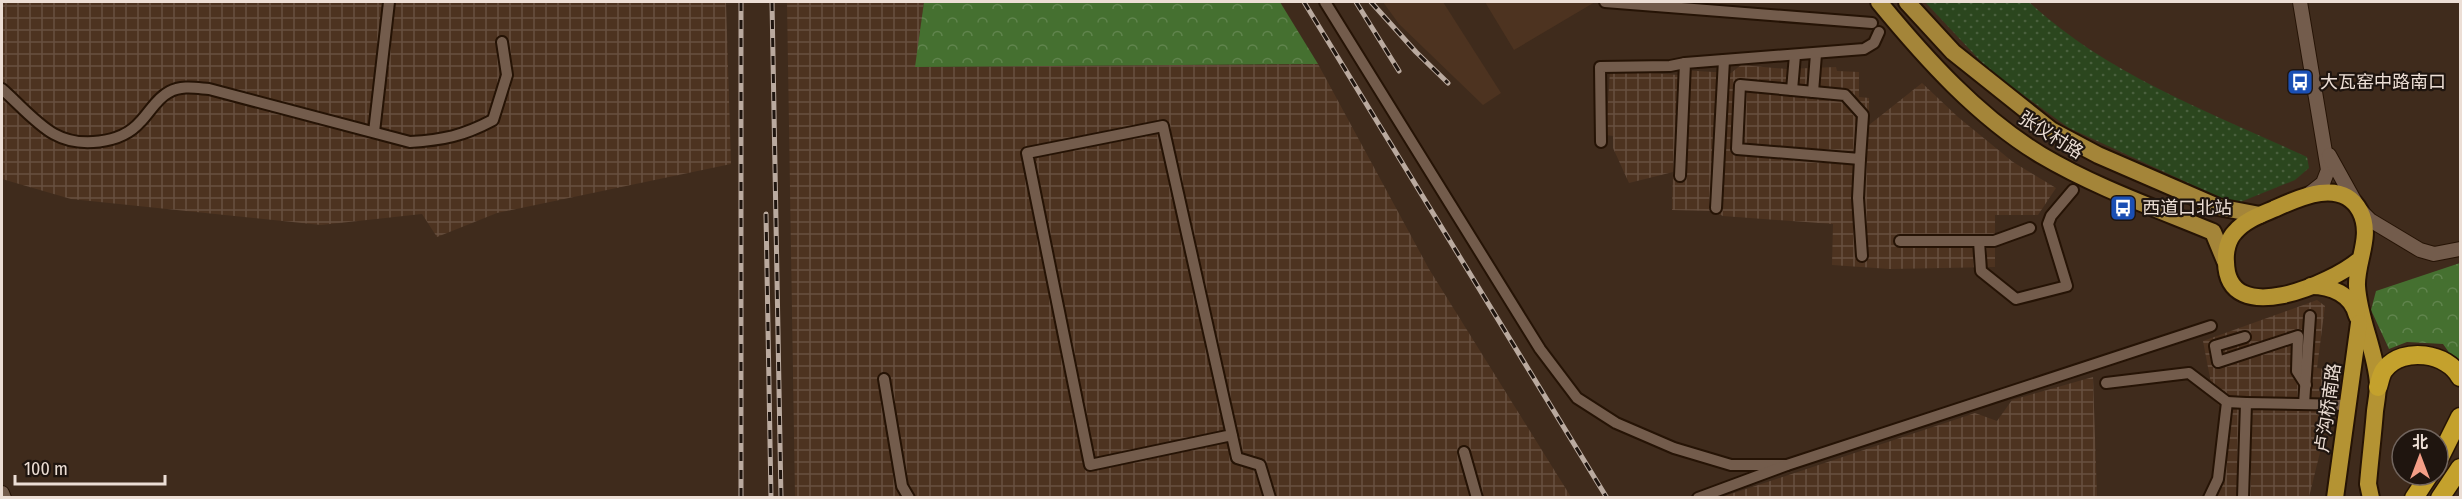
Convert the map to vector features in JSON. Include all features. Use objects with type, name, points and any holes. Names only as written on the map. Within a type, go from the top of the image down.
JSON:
[{"type":"highway","points":[[2359,260],[2346,271],[2279,297],[2260,299],[2245,295],[2233,286],[2225,261],[2234,233],[2259,215],[2309,194],[2328,192],[2346,198],[2359,209],[2365,226],[2365,243],[2359,260],[2358,297],[2374,356],[2378,387]]},
{"type":"highway","points":[[2310,285],[2325,286],[2339,291],[2357,315],[2368,360],[2361,472],[2362,498]]},
{"type":"highway","name":"卢沟桥南路","points":[[2335,498],[2349,405],[2357,315]]},
{"type":"highway","points":[[2371,498],[2368,484],[2378,387],[2383,370],[2391,363],[2413,355],[2442,360],[2456,369],[2460,377]]},
{"type":"highway","points":[[2450,437],[2460,417]]},
{"type":"highway","points":[[2450,445],[2460,431]]},
{"type":"highway","points":[[2440,498],[2460,468]]},
{"type":"main road","name":"张仪村路","points":[[1879,2],[1944,74],[2008,132],[2040,154],[2085,178],[2213,232],[2225,261]]},
{"type":"main road","name":"张仪村路","points":[[1907,2],[1960,59],[2051,130],[2098,155],[2218,207],[2259,215]]},
{"type":"street","points":[[374,132],[389,2]]},
{"type":"street","points":[[1325,2],[1540,349],[1577,398],[1616,423],[1674,448],[1731,465],[1786,465]]},
{"type":"street","points":[[1601,142],[1600,67],[1670,66],[1864,49],[1874,43],[1876,27],[1605,2]]},
{"type":"street","points":[[2300,2],[2328,170],[2323,183],[2309,194]]},
{"type":"street","points":[[2,89],[54,134],[74,141],[97,142],[116,137],[139,124],[168,92],[183,87],[209,89],[410,142],[443,140],[468,133],[493,120],[507,75],[502,42]]},
{"type":"street","points":[[1814,92],[1816,54]]},
{"type":"street","points":[[1792,90],[1795,55]]},
{"type":"street","points":[[1716,208],[1724,60]]},
{"type":"street","points":[[1680,176],[1685,63]]},
{"type":"street","points":[[1860,159],[1737,149],[1740,86],[1845,95],[1863,115],[1858,198],[1862,256]]},
{"type":"street","points":[[1232,435],[1090,465],[1027,153],[1163,126],[1232,435],[1237,458],[1260,465],[1269,498]]},
{"type":"street","points":[[2326,149],[2359,209],[2395,238],[2434,254],[2454,250]]},
{"type":"street","points":[[1979,241],[1981,271],[2016,299],[2067,286],[2048,224],[2051,216],[2073,190]]},
{"type":"street","points":[[1900,241],[1994,241],[2030,228]]},
{"type":"street","points":[[2304,404],[2310,316]]},
{"type":"street","points":[[1698,498],[1786,465],[2211,326]]},
{"type":"street","points":[[2245,337],[2215,346],[2218,362],[2298,336],[2297,371],[2306,385]]},
{"type":"street","points":[[2106,383],[2189,374],[2228,402],[2349,405]]},
{"type":"street","points":[[884,379],[902,486],[909,498]]},
{"type":"street","points":[[2209,498],[2218,479],[2228,402]]},
{"type":"street","points":[[2243,498],[2246,404]]},
{"type":"street","points":[[1464,452],[1477,498]]},
{"type":"street","points":[[2,493],[4,498]]},
{"type":"shaded area","points":[[2,2],[726,2],[731,164],[497,213],[437,237],[422,214],[321,225],[71,199],[2,179]]},
{"type":"shaded area","points":[[787,2],[924,2],[916,67],[1318,64],[1429,269],[1571,497],[795,497]]},
{"type":"shaded area","points":[[1383,2],[1443,2],[1501,93],[1483,105],[1399,24]]},
{"type":"shaded area","points":[[1485,2],[1595,2],[1514,50]]},
{"type":"shaded area","points":[[1741,65],[1787,69],[1836,67],[1837,71],[1859,72],[1859,97],[1869,98],[1869,125],[1922,83],[1958,117],[2013,162],[2056,188],[2038,215],[1995,215],[1995,267],[1890,269],[1832,265],[1833,224],[1723,216],[1712,211],[1672,210],[1673,172],[1629,183],[1613,148],[1613,136],[1606,135],[1610,70],[1678,75],[1679,70],[1731,73]]},
{"type":"shaded area","points":[[2317,300],[2325,306],[2317,368],[2336,371],[2327,424],[2309,497],[2204,497],[2214,473],[2220,407],[2214,399],[2203,341]]},
{"type":"shaded area","points":[[2093,377],[2097,497],[1722,497],[1975,413],[1997,421],[2012,400]]},
{"type":"green space","points":[[924,2],[1280,2],[1318,64],[915,67]]},
{"type":"green space","points":[[1925,2],[2029,2],[2060,28],[2127,72],[2198,108],[2307,157],[2309,168],[2295,180],[2238,203],[2223,199],[2069,128],[1990,71]]},
{"type":"green space","points":[[2460,263],[2460,368],[2443,344],[2407,342],[2389,349],[2371,310],[2376,291]]},
{"type":"railway","points":[[741,2],[741,498]]},
{"type":"railway","points":[[772,2],[781,498]]},
{"type":"railway","points":[[1304,2],[1607,498]]},
{"type":"railway","points":[[1356,2],[1399,71]]},
{"type":"railway","points":[[1371,2],[1416,52],[1448,83]]},
{"type":"railway","points":[[766,214],[771,498]]},
{"type":"place","name":"大瓦窑中路南口","points":[[2300,82]]},
{"type":"place","name":"西道口北站","points":[[2123,208]]}]
